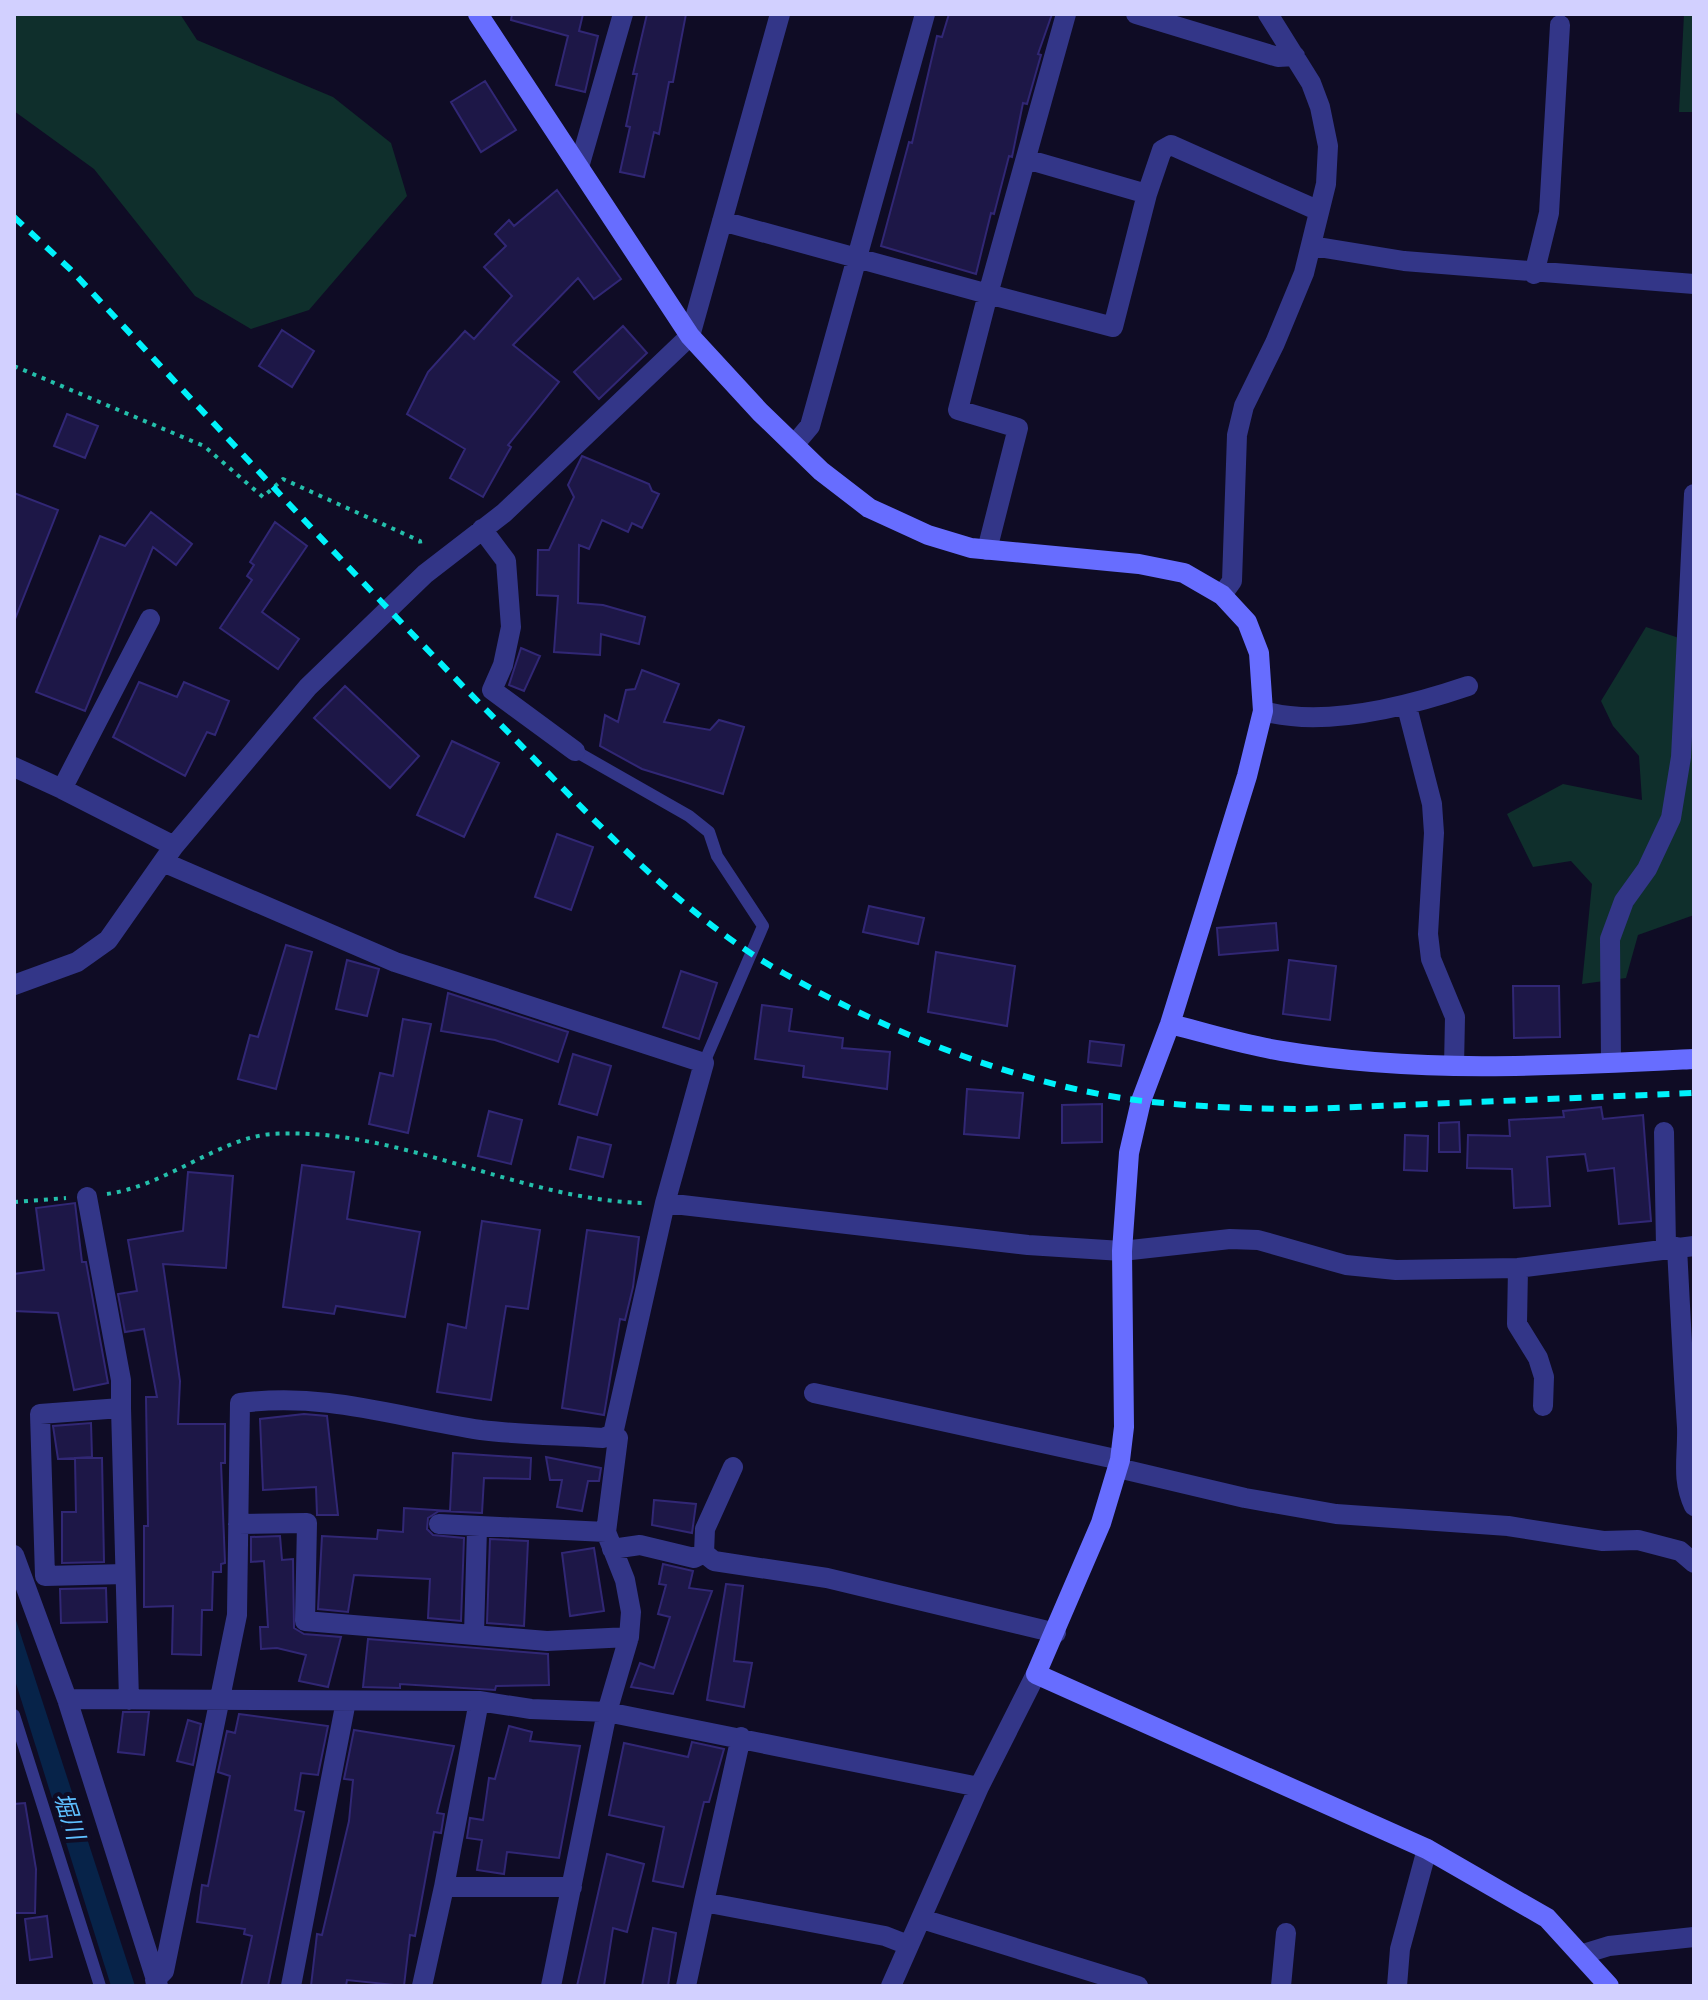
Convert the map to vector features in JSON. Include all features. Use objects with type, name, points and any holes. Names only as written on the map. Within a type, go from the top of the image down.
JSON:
[{"type":"street","points":[[478,14],[690,336],[794,445],[869,508],[928,535],[987,550],[1139,564],[1184,573],[1222,595],[1247,622],[1259,653],[1263,711],[1247,776],[1170,1024],[1141,1101],[1129,1153],[1122,1251],[1124,1427],[1119,1464],[1101,1523],[1056,1633],[979,1787],[891,1986]]},
{"type":"street","points":[[579,167],[623,14]]},
{"type":"street","points":[[14,985],[77,962],[108,940],[168,854],[308,687],[425,574],[482,529],[690,336],[780,14]]},
{"type":"street","points":[[794,445],[810,426],[925,14]]},
{"type":"street","points":[[987,550],[1018,428],[958,410],[1066,14]]},
{"type":"street","points":[[1136,14],[1278,57],[1295,56]]},
{"type":"street","points":[[1222,595],[1232,581],[1235,463],[1244,406],[1275,343],[1312,246],[1317,210],[1326,184],[1328,146],[1320,107],[1295,56],[1268,14]]},
{"type":"street","points":[[1534,274],[1549,213],[1560,25]]},
{"type":"street","points":[[722,221],[1113,327],[1147,194],[1162,150],[1171,145],[1317,210]]},
{"type":"street","points":[[1026,159],[1147,194]]},
{"type":"street","points":[[1312,246],[1404,261],[1534,274],[1694,284]]},
{"type":"street","points":[[1611,1062],[1610,939],[1624,901],[1647,869],[1671,818],[1681,757],[1694,494]]},
{"type":"street","points":[[482,529],[506,561],[511,627],[503,665],[492,690],[575,751]]},
{"type":"street","points":[[62,789],[150,619]]},
{"type":"street","points":[[1263,711],[1282,716],[1407,707],[1468,686]]},
{"type":"street","points":[[1407,707],[1432,804],[1434,833],[1429,947],[1455,1017],[1454,1066]]},
{"type":"street","points":[[14,767],[62,789],[168,854],[395,962],[704,1063],[665,1203],[613,1434]]},
{"type":"street","points":[[1170,1024],[1281,1051],[1371,1062],[1454,1066],[1694,1059]]},
{"type":"street","points":[[1664,1132],[1679,1247],[1690,1437],[1685,1486],[1694,1506]]},
{"type":"street","points":[[87,1197],[121,1380],[129,1700]]},
{"type":"street","points":[[665,1203],[1028,1245],[1122,1251],[1230,1239],[1258,1240],[1346,1265],[1383,1268],[1518,1268],[1679,1247]]},
{"type":"street","points":[[1518,1268],[1517,1324],[1538,1358],[1544,1377],[1543,1406]]},
{"type":"street","points":[[814,1393],[1119,1464],[1245,1498],[1336,1514],[1508,1526],[1603,1541],[1638,1540],[1680,1551],[1694,1561]]},
{"type":"street","points":[[156,1983],[164,1971],[237,1615],[240,1403],[280,1398],[339,1401],[483,1430],[603,1438],[613,1434]]},
{"type":"street","points":[[121,1408],[40,1414],[45,1576],[125,1574]]},
{"type":"street","points":[[551,1986],[607,1712],[629,1637],[631,1612],[625,1580],[609,1540],[618,1438],[613,1434]]},
{"type":"street","points":[[733,1467],[701,1544],[704,1553],[714,1561],[827,1578],[1056,1633]]},
{"type":"street","points":[[238,1524],[307,1523],[305,1621],[547,1641],[629,1637]]},
{"type":"street","points":[[439,1524],[609,1540],[694,1558],[704,1553]]},
{"type":"street","points":[[474,1634],[477,1528]]},
{"type":"street","points":[[14,1555],[67,1699],[156,1983]]},
{"type":"street","points":[[1036,1674],[1427,1849],[1547,1918],[1609,1986]]},
{"type":"street","points":[[67,1699],[479,1701],[531,1709],[607,1712],[979,1787]]},
{"type":"street","points":[[291,1986],[346,1701]]},
{"type":"street","points":[[422,1986],[479,1701]]},
{"type":"street","points":[[686,1986],[741,1737]]},
{"type":"street","points":[[1397,1986],[1400,1949],[1427,1849]]},
{"type":"street","points":[[444,1887],[572,1887]]},
{"type":"street","points":[[704,1902],[885,1936],[908,1945]]},
{"type":"street","points":[[922,1919],[1138,1986]]},
{"type":"street","points":[[1281,1986],[1286,1933]]},
{"type":"street","points":[[1583,1954],[1609,1946],[1666,1943],[1694,1937]]},
{"type":"lane","points":[[575,751],[689,816],[709,832],[717,856],[763,926],[704,1063]]},
{"type":"lane","points":[[14,1715],[100,1986]]},
{"type":"path","points":[[14,366],[204,446],[263,497],[283,479],[420,541],[425,574]]},
{"type":"path","points":[[14,1202],[87,1197],[151,1184],[268,1134],[316,1133],[360,1139],[473,1171],[612,1202],[665,1203]]},
{"type":"green space","points":[[14,14],[180,14],[197,40],[333,97],[391,143],[407,196],[309,310],[251,329],[195,296],[94,169],[14,111]]},
{"type":"green space","points":[[1684,14],[1694,14],[1694,112],[1679,112]]},
{"type":"green space","points":[[1646,627],[1694,643],[1694,915],[1638,935],[1626,978],[1582,984],[1592,884],[1571,861],[1533,867],[1507,814],[1563,784],[1642,800],[1639,756],[1613,726],[1601,701]]},
{"type":"water","name":"堀川","points":[[14,1614],[135,1986],[111,1986],[14,1677]]},
{"type":"building","points":[[512,14],[583,14],[579,31],[598,36],[585,92],[556,85],[568,36],[511,20]]},
{"type":"building","points":[[647,14],[686,14],[673,82],[669,82],[659,134],[654,132],[644,177],[620,172],[637,74],[633,74]]},
{"type":"building","points":[[949,14],[1052,14],[1038,54],[1041,55],[1027,104],[1023,103],[1012,157],[1009,156],[994,214],[991,213],[976,274],[881,246],[909,142],[912,143],[937,36],[942,37]]},
{"type":"building","points":[[485,81],[516,130],[481,152],[451,102]]},
{"type":"building","points":[[557,190],[621,279],[594,299],[578,278],[513,345],[559,382],[508,445],[511,447],[483,497],[450,478],[465,449],[407,414],[428,372],[465,331],[474,339],[512,296],[484,267],[506,246],[495,234],[509,220],[514,226]]},
{"type":"building","points":[[623,326],[647,353],[599,399],[574,372]]},
{"type":"building","points":[[282,330],[314,351],[292,387],[259,366]]},
{"type":"building","points":[[67,414],[98,426],[85,458],[54,446]]},
{"type":"building","points":[[582,456],[649,484],[652,491],[659,494],[642,528],[632,523],[628,532],[602,520],[589,549],[579,545],[578,603],[603,605],[645,617],[639,644],[601,634],[600,655],[554,652],[558,596],[537,595],[538,550],[549,550],[574,497],[568,485]]},
{"type":"building","points":[[14,493],[58,510],[15,619],[14,619]]},
{"type":"building","points":[[151,512],[192,544],[176,565],[153,547],[85,711],[36,692],[100,536],[125,546]]},
{"type":"building","points":[[275,522],[307,546],[262,612],[299,639],[278,669],[220,628],[252,580],[247,576],[254,565],[250,562]]},
{"type":"building","points":[[521,648],[540,656],[524,691],[509,685]]},
{"type":"building","points":[[642,670],[679,684],[664,722],[710,730],[719,720],[744,727],[723,794],[642,769],[600,746],[605,715],[618,722],[626,690],[635,689]]},
{"type":"building","points":[[139,682],[177,697],[184,682],[229,701],[215,735],[207,732],[185,776],[113,737]]},
{"type":"building","points":[[345,686],[419,756],[390,788],[314,718]]},
{"type":"building","points":[[452,741],[499,763],[464,837],[417,815]]},
{"type":"building","points":[[557,834],[593,847],[571,910],[535,897]]},
{"type":"building","points":[[869,906],[924,918],[918,944],[863,932]]},
{"type":"building","points":[[1276,923],[1278,950],[1219,955],[1217,928]]},
{"type":"building","points":[[286,945],[312,952],[276,1089],[238,1079],[250,1035],[258,1037]]},
{"type":"building","points":[[936,952],[1015,966],[1007,1026],[928,1012]]},
{"type":"building","points":[[347,960],[379,969],[367,1016],[336,1009]]},
{"type":"building","points":[[1289,960],[1336,966],[1330,1020],[1283,1014]]},
{"type":"building","points":[[681,971],[717,983],[699,1039],[663,1027]]},
{"type":"building","points":[[1513,986],[1559,986],[1560,1037],[1514,1038]]},
{"type":"building","points":[[448,993],[568,1032],[558,1062],[495,1040],[441,1031]]},
{"type":"building","points":[[762,1005],[792,1009],[789,1031],[843,1038],[842,1048],[890,1052],[887,1089],[803,1077],[804,1066],[755,1059]]},
{"type":"building","points":[[403,1019],[431,1024],[408,1133],[369,1124],[380,1073],[393,1076]]},
{"type":"building","points":[[1090,1041],[1124,1045],[1121,1066],[1088,1062]]},
{"type":"building","points":[[573,1054],[611,1066],[597,1115],[559,1104]]},
{"type":"building","points":[[967,1089],[1023,1093],[1019,1138],[964,1134]]},
{"type":"building","points":[[1102,1104],[1102,1142],[1062,1143],[1062,1105]]},
{"type":"building","points":[[1601,1107],[1603,1119],[1643,1115],[1651,1221],[1619,1224],[1614,1168],[1588,1171],[1585,1154],[1547,1157],[1550,1206],[1514,1208],[1512,1169],[1467,1168],[1468,1135],[1510,1136],[1509,1120],[1564,1117],[1563,1111]]},
{"type":"building","points":[[489,1111],[522,1120],[511,1164],[478,1156]]},
{"type":"building","points":[[1459,1122],[1460,1152],[1439,1152],[1439,1123]]},
{"type":"building","points":[[1405,1135],[1428,1136],[1427,1171],[1404,1170]]},
{"type":"building","points":[[578,1137],[611,1145],[603,1177],[570,1169]]},
{"type":"building","points":[[302,1165],[354,1172],[347,1219],[420,1232],[405,1317],[336,1306],[334,1314],[283,1307]]},
{"type":"building","points":[[188,1172],[233,1176],[226,1268],[163,1264],[180,1381],[178,1424],[225,1424],[225,1463],[221,1463],[225,1563],[221,1564],[221,1572],[213,1572],[212,1610],[202,1610],[201,1655],[172,1654],[173,1606],[144,1607],[144,1526],[148,1526],[146,1397],[157,1397],[144,1329],[125,1332],[118,1294],[137,1291],[128,1240],[183,1231]]},
{"type":"building","points":[[75,1203],[82,1262],[86,1262],[108,1383],[74,1390],[58,1313],[14,1311],[14,1274],[44,1270],[36,1208]]},
{"type":"building","points":[[482,1221],[540,1230],[528,1309],[506,1306],[491,1400],[437,1392],[448,1324],[466,1328]]},
{"type":"building","points":[[587,1230],[639,1237],[633,1287],[625,1320],[620,1319],[604,1415],[562,1408]]},
{"type":"building","points":[[304,1414],[327,1416],[338,1515],[317,1515],[316,1487],[263,1490],[260,1419]]},
{"type":"building","points":[[91,1423],[92,1457],[58,1459],[53,1426]]},
{"type":"building","points":[[453,1453],[531,1458],[530,1479],[484,1478],[482,1513],[439,1511],[428,1518],[427,1529],[433,1535],[464,1538],[461,1621],[428,1618],[430,1579],[354,1575],[348,1612],[318,1609],[322,1536],[377,1539],[378,1530],[403,1532],[404,1508],[450,1511]]},
{"type":"building","points":[[546,1457],[601,1468],[599,1481],[588,1481],[582,1511],[557,1507],[562,1480],[550,1480]]},
{"type":"building","points":[[75,1458],[102,1458],[104,1562],[62,1563],[62,1512],[76,1512]]},
{"type":"building","points":[[654,1500],[696,1504],[692,1533],[652,1525]]},
{"type":"building","points":[[280,1536],[282,1560],[293,1559],[294,1628],[304,1634],[341,1637],[328,1687],[299,1681],[306,1655],[277,1648],[261,1649],[260,1627],[268,1627],[264,1561],[251,1562],[251,1537]]},
{"type":"building","points":[[490,1539],[528,1541],[524,1626],[487,1623]]},
{"type":"building","points":[[594,1548],[604,1611],[570,1616],[562,1553]]},
{"type":"building","points":[[663,1564],[693,1571],[689,1588],[712,1591],[673,1694],[631,1687],[640,1663],[654,1668],[670,1617],[658,1614],[666,1585],[659,1584]]},
{"type":"building","points":[[726,1584],[743,1586],[734,1661],[752,1663],[744,1707],[707,1700]]},
{"type":"building","points":[[106,1588],[107,1622],[61,1623],[60,1589]]},
{"type":"building","points":[[368,1639],[548,1654],[549,1685],[496,1686],[495,1690],[400,1684],[400,1688],[363,1687]]},
{"type":"building","points":[[123,1712],[149,1712],[144,1755],[118,1752]]},
{"type":"building","points":[[239,1714],[328,1726],[318,1775],[301,1773],[295,1810],[304,1812],[268,1986],[241,1986],[252,1936],[244,1934],[245,1929],[197,1922],[202,1885],[208,1886],[230,1776],[218,1772],[227,1731],[235,1733]]},
{"type":"building","points":[[188,1720],[201,1724],[193,1765],[177,1761]]},
{"type":"building","points":[[509,1726],[532,1732],[530,1741],[580,1746],[559,1858],[507,1852],[504,1874],[477,1870],[482,1840],[467,1838],[470,1818],[483,1820],[489,1778],[495,1779]]},
{"type":"building","points":[[354,1730],[454,1746],[437,1813],[444,1814],[441,1833],[434,1832],[415,1936],[410,1935],[404,1986],[347,1980],[346,1986],[311,1986],[317,1934],[322,1935],[349,1821],[353,1780],[344,1779]]},
{"type":"building","points":[[692,1742],[724,1749],[709,1802],[704,1802],[683,1887],[653,1881],[664,1827],[609,1815],[624,1743],[688,1757]]},
{"type":"building","points":[[25,1803],[36,1869],[35,1913],[14,1913],[14,1804]]},
{"type":"building","points":[[607,1854],[644,1864],[627,1932],[613,1928],[604,1986],[577,1986]]},
{"type":"building","points":[[47,1916],[52,1957],[30,1960],[25,1919]]},
{"type":"building","points":[[653,1928],[676,1933],[668,1986],[642,1986]]},
{"type":"railway","points":[[14,217],[71,270],[399,620],[640,864],[711,925],[785,974],[827,996],[913,1037],[1004,1070],[1050,1083],[1143,1101],[1307,1109],[1694,1093]]}]
